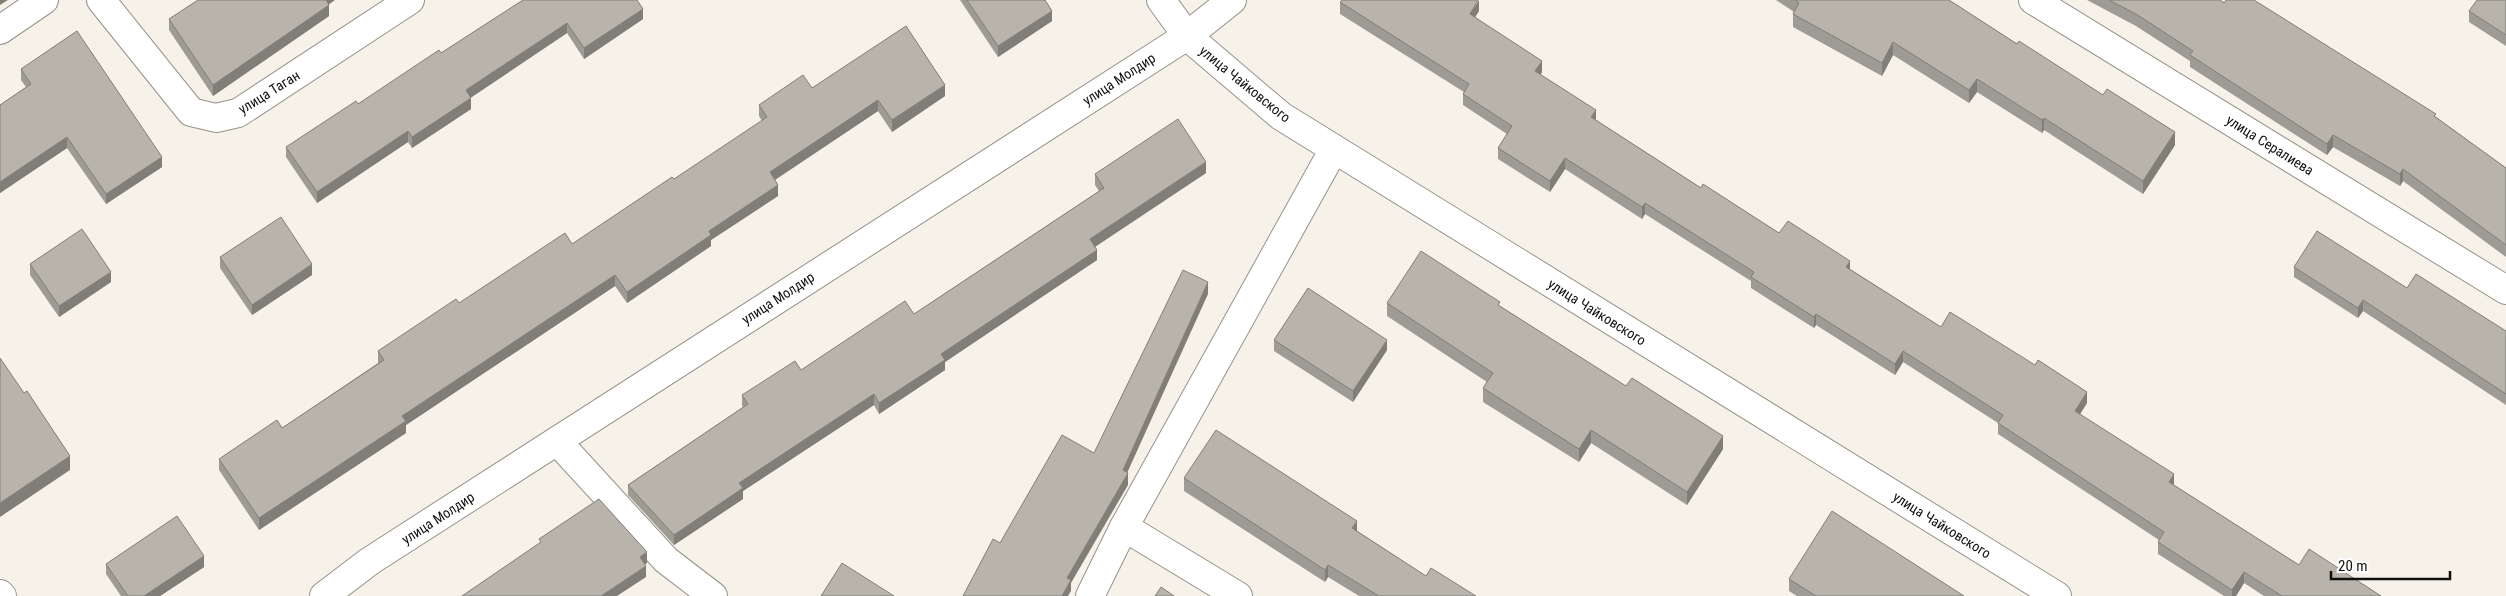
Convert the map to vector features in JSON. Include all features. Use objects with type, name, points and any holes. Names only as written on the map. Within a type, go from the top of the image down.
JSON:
[{"type":"street","points":[[0,30],[44,0]]},
{"type":"street","name":"улица Таган","points":[[101,0],[191,112],[216,118],[238,113],[410,0]]},
{"type":"street","name":"улица Чайковского","points":[[1161,0],[1186,36],[1281,116],[2057,596]]},
{"type":"street","name":"улица Молдир","points":[[324,596],[370,561],[1186,36],[1232,0]]},
{"type":"street","name":"улица Сералиева","points":[[2033,0],[2506,290]]},
{"type":"street","points":[[1090,596],[1124,527],[1334,149]]},
{"type":"street","points":[[557,441],[666,560],[713,596]]},
{"type":"street","points":[[1124,527],[1238,596]]},
{"type":"building","points":[[198,0],[326,0],[329,5],[213,85],[169,19]]},
{"type":"building","points":[[523,0],[637,0],[643,9],[584,48],[567,23],[466,90],[471,98],[412,137],[408,131],[317,192],[286,147],[356,101],[358,104],[439,50],[441,53]]},
{"type":"building","points":[[967,0],[1045,0],[1052,11],[998,46]]},
{"type":"building","points":[[1342,0],[1478,0],[1470,14],[1542,61],[1535,71],[1596,110],[1591,117],[1701,188],[1703,184],[1779,233],[1788,221],[1850,261],[1846,267],[1941,327],[1950,312],[2035,365],[2038,360],[2087,392],[2075,411],[2174,474],[2169,482],[2299,565],[2309,549],[2381,596],[2282,596],[2244,572],[2232,590],[2158,542],[2164,532],[1998,423],[2003,415],[1903,351],[1895,364],[1816,314],[1814,317],[1751,277],[1754,272],[1645,203],[1642,207],[1565,158],[1550,181],[1498,148],[1512,126],[1463,94],[1469,84],[1340,2]]},
{"type":"building","points":[[1795,0],[1949,0],[2017,44],[2019,41],[2103,95],[2107,89],[2175,132],[2143,181],[2044,118],[2042,120],[1977,79],[1969,90],[1893,42],[1882,63],[1793,14],[1799,3]]},
{"type":"building","points":[[2109,0],[2220,0],[2224,3],[2226,0],[2254,0],[2436,114],[2434,116],[2506,168],[2506,245],[2403,169],[2400,174],[2333,135],[2327,144],[2190,55],[2193,51],[2136,14]]},
{"type":"building","points":[[2477,0],[2506,0],[2506,35],[2469,11]]},
{"type":"building","points":[[906,26],[945,85],[892,120],[878,100],[770,172],[778,185],[709,231],[711,235],[627,292],[615,275],[402,416],[406,421],[259,518],[219,459],[277,420],[282,428],[384,360],[378,351],[456,299],[459,303],[565,233],[572,244],[672,177],[674,179],[767,117],[759,105],[803,75],[812,88]]},
{"type":"building","points":[[77,31],[162,157],[106,194],[67,137],[0,182],[0,105],[31,84],[21,69]]},
{"type":"building","points":[[1178,119],[1206,162],[1090,239],[1097,250],[941,354],[945,360],[879,403],[874,394],[739,483],[743,488],[674,535],[628,485],[748,404],[742,395],[795,361],[801,370],[905,301],[914,314],[1104,188],[1095,174]]},
{"type":"building","points":[[281,217],[312,264],[252,305],[220,257]]},
{"type":"building","points":[[82,229],[111,272],[59,306],[30,264]]},
{"type":"building","points":[[2317,231],[2407,288],[2416,274],[2506,331],[2506,394],[2363,300],[2358,308],[2294,267]]},
{"type":"building","points":[[1421,251],[1500,302],[1498,305],[1626,386],[1632,378],[1723,436],[1687,492],[1591,430],[1579,449],[1483,388],[1493,373],[1387,303]]},
{"type":"building","points":[[1183,270],[1208,282],[1123,470],[1128,473],[1067,578],[1071,580],[1062,596],[963,596],[993,539],[1000,543],[1062,435],[1094,453]]},
{"type":"building","points":[[1308,288],[1387,340],[1353,391],[1274,340]]},
{"type":"building","points":[[0,358],[24,393],[27,391],[70,456],[0,503]]},
{"type":"building","points":[[1216,430],[1357,521],[1352,528],[1426,576],[1431,568],[1476,596],[1379,596],[1328,565],[1325,570],[1184,478]]},
{"type":"building","points":[[599,499],[647,552],[640,557],[646,566],[601,596],[462,596],[541,542],[539,539]]},
{"type":"building","points":[[1832,511],[1964,596],[1816,596],[1789,579]]},
{"type":"building","points":[[177,516],[204,556],[144,596],[128,596],[106,564]]},
{"type":"building","points":[[842,563],[894,596],[821,596]]},
{"type":"building","points":[[1161,587],[1174,596],[1155,596]]}]
